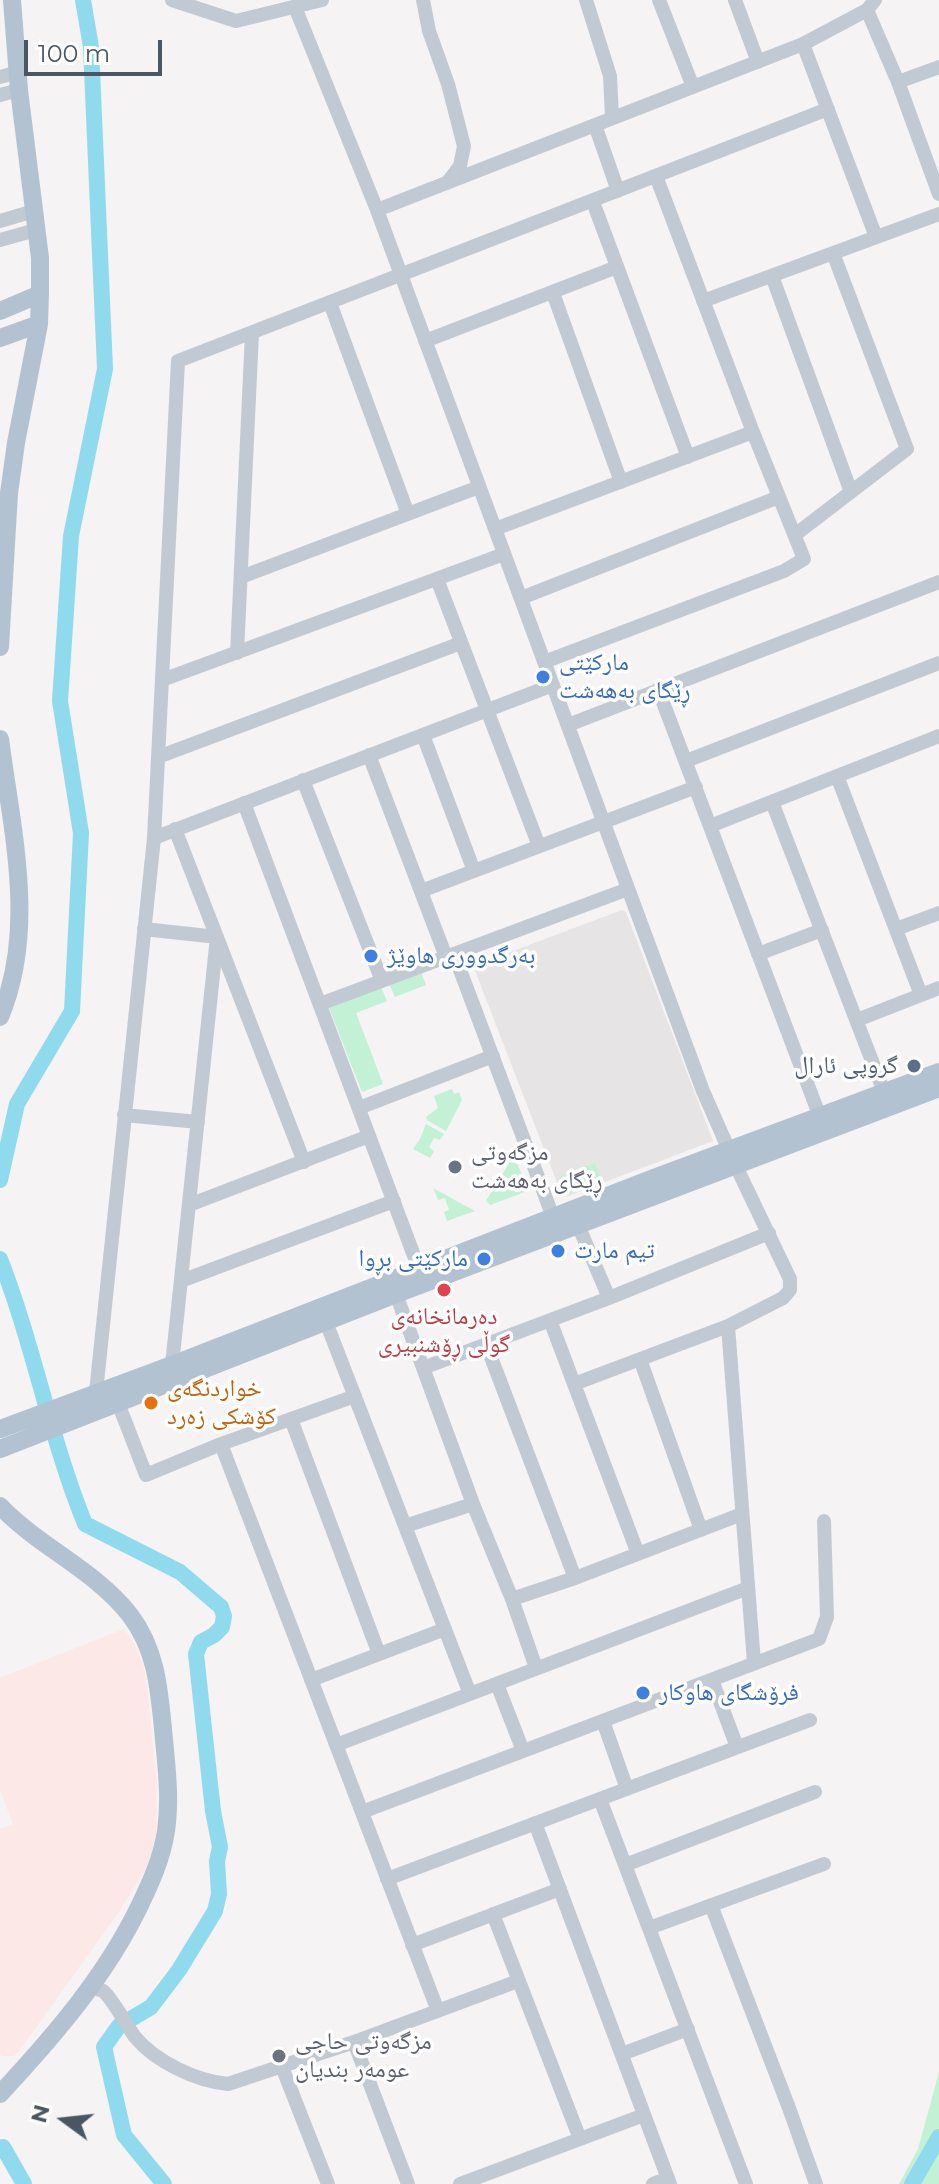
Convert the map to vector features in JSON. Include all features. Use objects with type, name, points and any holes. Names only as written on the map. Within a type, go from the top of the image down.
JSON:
[{"type":"main road","points":[[0,647],[6,468],[39,324],[40,294],[12,0]]},
{"type":"main road","points":[[0,311],[40,294]]},
{"type":"main road","points":[[0,338],[39,324]]},
{"type":"main road","points":[[0,739],[21,917],[14,978],[1,1011]]},
{"type":"main road","points":[[95,1402],[118,1403],[578,1225],[820,1117],[939,1072]]},
{"type":"main road","points":[[1,1437],[95,1402],[172,1365],[553,1217],[939,1088]]},
{"type":"main road","points":[[0,1506],[24,1530],[93,1580],[139,1628],[158,1677],[169,1790],[166,1834],[154,1877],[98,1991],[0,2094]]},
{"type":"main road","points":[[0,2082],[18,2074]]},
{"type":"street","points":[[172,0],[236,21],[322,0]]},
{"type":"street","points":[[423,0],[429,31],[448,84],[464,146],[460,166],[447,183]]},
{"type":"street","points":[[586,0],[610,76],[612,117]]},
{"type":"street","points":[[659,0],[693,87]]},
{"type":"street","points":[[735,0],[758,62]]},
{"type":"street","points":[[377,210],[803,44],[871,5],[939,194]]},
{"type":"street","points":[[295,7],[377,210],[703,1091],[790,1279],[790,1290],[783,1298],[728,1326],[574,1384]]},
{"type":"street","points":[[803,44],[876,237]]},
{"type":"street","points":[[898,82],[939,67]]},
{"type":"street","points":[[0,77],[19,81]]},
{"type":"street","points":[[0,95],[19,81]]},
{"type":"street","points":[[95,1402],[154,838],[178,361],[828,109]]},
{"type":"street","points":[[595,125],[618,191]]},
{"type":"street","points":[[544,662],[784,571],[804,559],[656,176]]},
{"type":"street","points":[[593,202],[688,457]]},
{"type":"street","points":[[703,301],[939,214]]},
{"type":"street","points":[[6,220],[35,220]]},
{"type":"street","points":[[6,220],[18,226],[16,236]]},
{"type":"street","points":[[0,240],[16,236],[35,220]]},
{"type":"street","points":[[796,534],[907,449],[833,253]]},
{"type":"street","points":[[425,341],[617,267]]},
{"type":"street","points":[[772,276],[851,492]]},
{"type":"street","points":[[553,293],[621,482]]},
{"type":"street","points":[[330,303],[408,514]]},
{"type":"street","points":[[237,653],[252,333]]},
{"type":"street","points":[[495,529],[753,432]]},
{"type":"street","points":[[241,577],[479,487]]},
{"type":"street","points":[[521,598],[779,497]]},
{"type":"street","points":[[162,680],[504,554]]},
{"type":"street","points":[[437,579],[539,846]]},
{"type":"street","points":[[568,725],[658,689],[937,588]]},
{"type":"street","points":[[158,757],[461,643]]},
{"type":"street","points":[[686,761],[939,663]]},
{"type":"street","points":[[154,838],[553,685]]},
{"type":"street","points":[[658,689],[820,1117]]},
{"type":"street","points":[[423,735],[474,871]]},
{"type":"street","points":[[710,826],[939,736]]},
{"type":"street","points":[[369,755],[421,891],[493,1056],[553,1217]]},
{"type":"street","points":[[837,776],[921,995]]},
{"type":"street","points":[[303,780],[382,981]]},
{"type":"street","points":[[421,891],[696,787]]},
{"type":"street","points":[[772,802],[884,1092]]},
{"type":"street","points":[[244,803],[419,1269]]},
{"type":"street","points":[[175,829],[304,1162]]},
{"type":"street","points":[[320,1004],[628,889]]},
{"type":"street","points":[[896,929],[939,913]]},
{"type":"street","points":[[144,929],[217,937]]},
{"type":"street","points":[[758,954],[822,930]]},
{"type":"street","points":[[172,1365],[217,937]]},
{"type":"street","points":[[857,1020],[939,988]]},
{"type":"street","points":[[359,1108],[493,1056]]},
{"type":"street","points":[[124,1115],[198,1122]]},
{"type":"street","points":[[189,1205],[369,1136]]},
{"type":"street","points":[[181,1281],[394,1201]]},
{"type":"street","points":[[578,1225],[609,1298]]},
{"type":"street","points":[[423,1368],[769,1233]]},
{"type":"street","points":[[396,1294],[536,1668]]},
{"type":"street","points":[[550,1320],[638,1554]]},
{"type":"street","points":[[326,1322],[470,1694]]},
{"type":"street","points":[[728,1326],[754,1663]]},
{"type":"street","points":[[486,1344],[575,1578]]},
{"type":"street","points":[[640,1359],[701,1530]]},
{"type":"street","points":[[118,1403],[146,1475],[221,1444],[355,1396]]},
{"type":"street","points":[[291,1419],[379,1654]]},
{"type":"street","points":[[221,1444],[438,2011]]},
{"type":"street","points":[[405,1526],[473,1504]]},
{"type":"street","points":[[512,1599],[742,1514]]},
{"type":"street","points":[[362,1812],[819,1639],[827,1617],[824,1521]]},
{"type":"street","points":[[336,1745],[748,1588]]},
{"type":"street","points":[[311,1680],[445,1629]]},
{"type":"street","points":[[712,1680],[737,1747]]},
{"type":"street","points":[[497,1684],[523,1751]]},
{"type":"street","points":[[387,1879],[810,1720]]},
{"type":"street","points":[[603,1721],[627,1789]]},
{"type":"street","points":[[625,1865],[815,1792]]},
{"type":"street","points":[[600,1799],[746,2184]]},
{"type":"street","points":[[535,1823],[669,2181],[653,2184]]},
{"type":"street","points":[[649,1928],[824,1864]]},
{"type":"street","points":[[412,1945],[560,1889]]},
{"type":"street","points":[[711,1905],[816,2184]]},
{"type":"street","points":[[493,1914],[580,2139]]},
{"type":"street","points":[[98,1991],[150,2051],[207,2082],[228,2084],[354,2042],[518,1981]]},
{"type":"street","points":[[622,2054],[688,2029]]},
{"type":"street","points":[[354,2042],[408,2184]]},
{"type":"street","points":[[282,2067],[328,2184]]},
{"type":"street","points":[[460,2184],[644,2115]]},
{"type":"shaded area","points":[[622,910],[626,912],[713,1141],[563,1198],[474,968]]},
{"type":"shaded area","points":[[124,1629],[143,1664],[147,1685],[157,1784],[156,1844],[147,1867],[120,1910],[19,2051],[14,2056],[2,2056],[0,1829],[13,1824],[0,1790],[0,1678]]},
{"type":"green space","points":[[421,971],[426,985],[395,997],[389,984]]},
{"type":"green space","points":[[381,987],[387,1001],[356,1013],[383,1084],[362,1092],[329,1008]]},
{"type":"green space","points":[[452,1089],[454,1094],[459,1092],[462,1100],[446,1131],[426,1117],[438,1108],[434,1096]]},
{"type":"green space","points":[[426,1124],[444,1134],[440,1140],[434,1138],[429,1147],[434,1151],[430,1158],[413,1149]]},
{"type":"green space","points":[[514,1155],[528,1191],[490,1205],[486,1201],[493,1189],[501,1187],[503,1183],[500,1178]]},
{"type":"green space","points":[[595,1163],[602,1181],[565,1195],[559,1177]]},
{"type":"green space","points":[[433,1188],[475,1211],[447,1221],[444,1212],[449,1210],[445,1198],[438,1200]]},
{"type":"green space","points":[[939,2072],[939,2184],[899,2184],[918,2149]]},
{"type":"waterway","points":[[0,1180],[17,1104],[72,1011],[81,833],[60,701],[71,536],[105,369],[91,47],[83,0]]},
{"type":"waterway","points":[[0,1259],[85,1524],[180,1572],[221,1607],[224,1616],[222,1627],[201,1642],[196,1654],[213,1811],[220,1847],[217,1861],[219,1894],[215,1911],[179,1970],[151,2007],[119,2026],[104,2047],[124,2135],[164,2184]]},
{"type":"waterway","points":[[912,2184],[939,2137]]},
{"type":"waterway","points":[[3,2147],[24,2184]]},
{"type":"place","name":"مارکێتی ڕێگای بەهەشت","points":[[543,677]]},
{"type":"place","name":"بەرگدووری هاوێژ","points":[[371,956]]},
{"type":"place","name":"گروپی ئارال","points":[[914,1066]]},
{"type":"place","name":"مزگەوتی ڕێگای بەھەشت","points":[[455,1167]]},
{"type":"place","name":"تیم مارت","points":[[558,1251]]},
{"type":"place","name":"مارکێتی بڕوا","points":[[484,1259]]},
{"type":"place","name":"دەرمانخانەی گوڵی ڕۆشنبیری","points":[[444,1290]]},
{"type":"place","name":"خواردنگەی کۆشکی زەرد","points":[[151,1403]]},
{"type":"place","name":"فرۆشگای ھاوکار","points":[[643,1693]]},
{"type":"place","name":"مزگەوتی حاجی عومەر بندیان","points":[[279,2056]]}]
